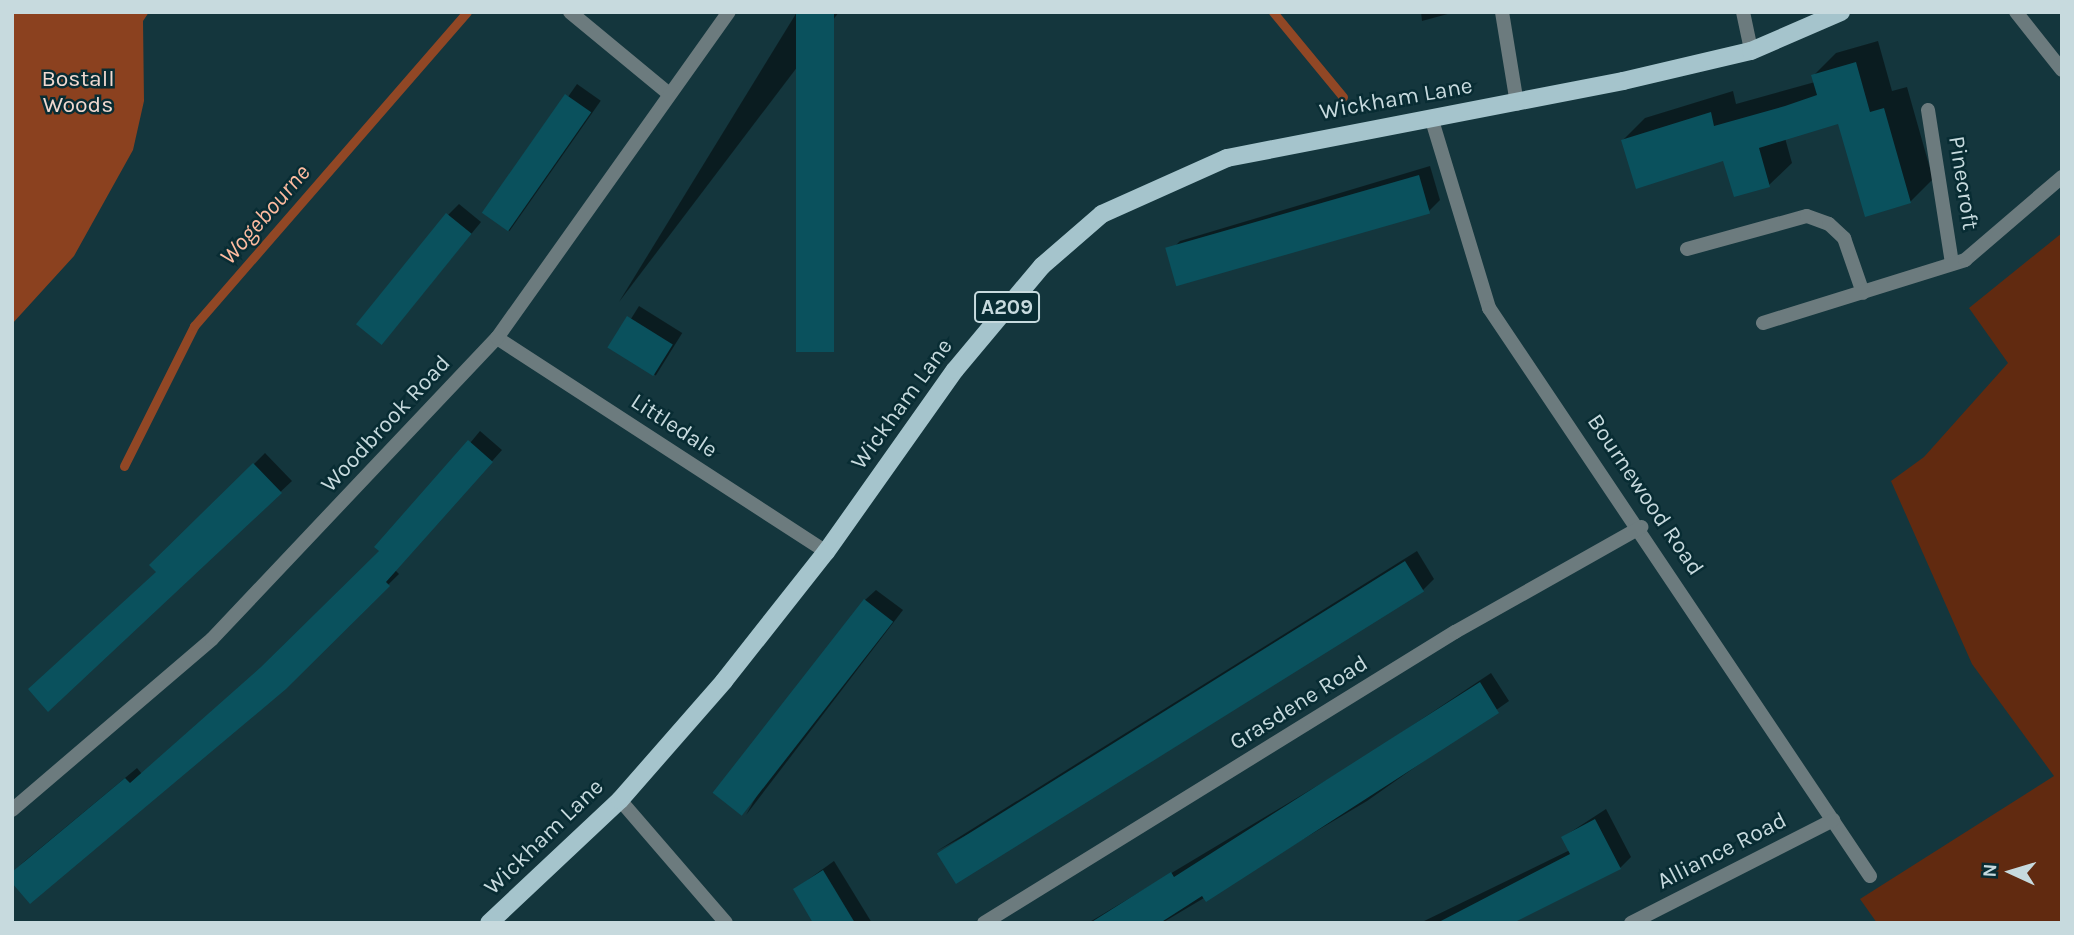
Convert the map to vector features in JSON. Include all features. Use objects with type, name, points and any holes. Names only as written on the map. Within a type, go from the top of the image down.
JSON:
[{"type":"main road","name":"Wickham Lane","points":[[489,923],[620,800],[826,552],[955,370],[1042,265],[1102,214],[1227,158],[1431,117],[1517,104],[1751,51],[1841,12]]},
{"type":"street","points":[[570,12],[668,93]]},
{"type":"street","name":"Woodbrook Road","points":[[12,810],[212,639],[497,338],[668,93],[729,12]]},
{"type":"street","points":[[1502,12],[1517,104]]},
{"type":"street","points":[[1743,12],[1751,51]]},
{"type":"street","points":[[2016,12],[2062,70]]},
{"type":"street","name":"Pinecroft","points":[[1928,110],[1952,263]]},
{"type":"street","name":"Bournewood Road","points":[[1431,117],[1489,308],[1641,527],[1870,876]]},
{"type":"street","name":"Pinecroft","points":[[1763,323],[1863,293],[1977,253],[2062,177]]},
{"type":"street","points":[[1687,249],[1807,216],[1829,224],[1844,238],[1863,293]]},
{"type":"street","name":"Littledale","points":[[497,338],[826,552]]},
{"type":"street","name":"Grasdene Road","points":[[984,923],[1455,632],[1641,527]]},
{"type":"street","points":[[620,800],[726,923]]},
{"type":"street","name":"Alliance Road","points":[[1631,923],[1833,820]]},
{"type":"shaded area","points":[[2062,233],[2062,923],[1877,923],[1860,899],[2054,776],[1972,664],[1891,481],[1924,457],[2008,363],[1969,308]]},
{"type":"green space","name":"Bostall Woods","points":[[12,12],[149,12],[143,21],[144,101],[133,150],[74,256],[12,324]]},
{"type":"building","points":[[796,12],[834,12],[834,352],[796,352]]},
{"type":"building","points":[[1856,62],[1870,112],[1884,108],[1911,203],[1865,217],[1838,124],[1759,148],[1770,187],[1734,197],[1723,161],[1636,189],[1621,140],[1711,112],[1714,126],[1785,106],[1817,95],[1811,75]]},
{"type":"building","points":[[565,94],[591,112],[508,231],[482,213]]},
{"type":"building","points":[[1419,175],[1430,213],[1176,286],[1165,248]]},
{"type":"building","points":[[446,213],[472,234],[382,345],[356,324]]},
{"type":"building","points":[[627,316],[673,345],[653,376],[607,347]]},
{"type":"building","points":[[468,440],[493,462],[386,582],[390,586],[286,689],[30,904],[12,883],[12,872],[125,778],[130,783],[261,667],[379,551],[374,547]]},
{"type":"building","points":[[253,463],[282,493],[48,712],[28,689],[156,572],[149,565]]},
{"type":"building","points":[[1405,561],[1424,592],[956,884],[937,854]]},
{"type":"building","points":[[864,599],[893,622],[742,816],[713,793]]},
{"type":"building","points":[[1480,682],[1499,713],[1206,902],[1202,896],[1160,923],[1090,923],[1171,872],[1174,877]]},
{"type":"building","points":[[1595,819],[1621,869],[1513,923],[1437,923],[1570,854],[1561,837]]},
{"type":"building","points":[[823,870],[855,923],[813,923],[793,889]]},
{"type":"waterway","name":"Wogebourne","points":[[124,466],[194,326],[467,12]]},
{"type":"waterway","name":"Wogebourne","points":[[1273,12],[1343,97]]}]
